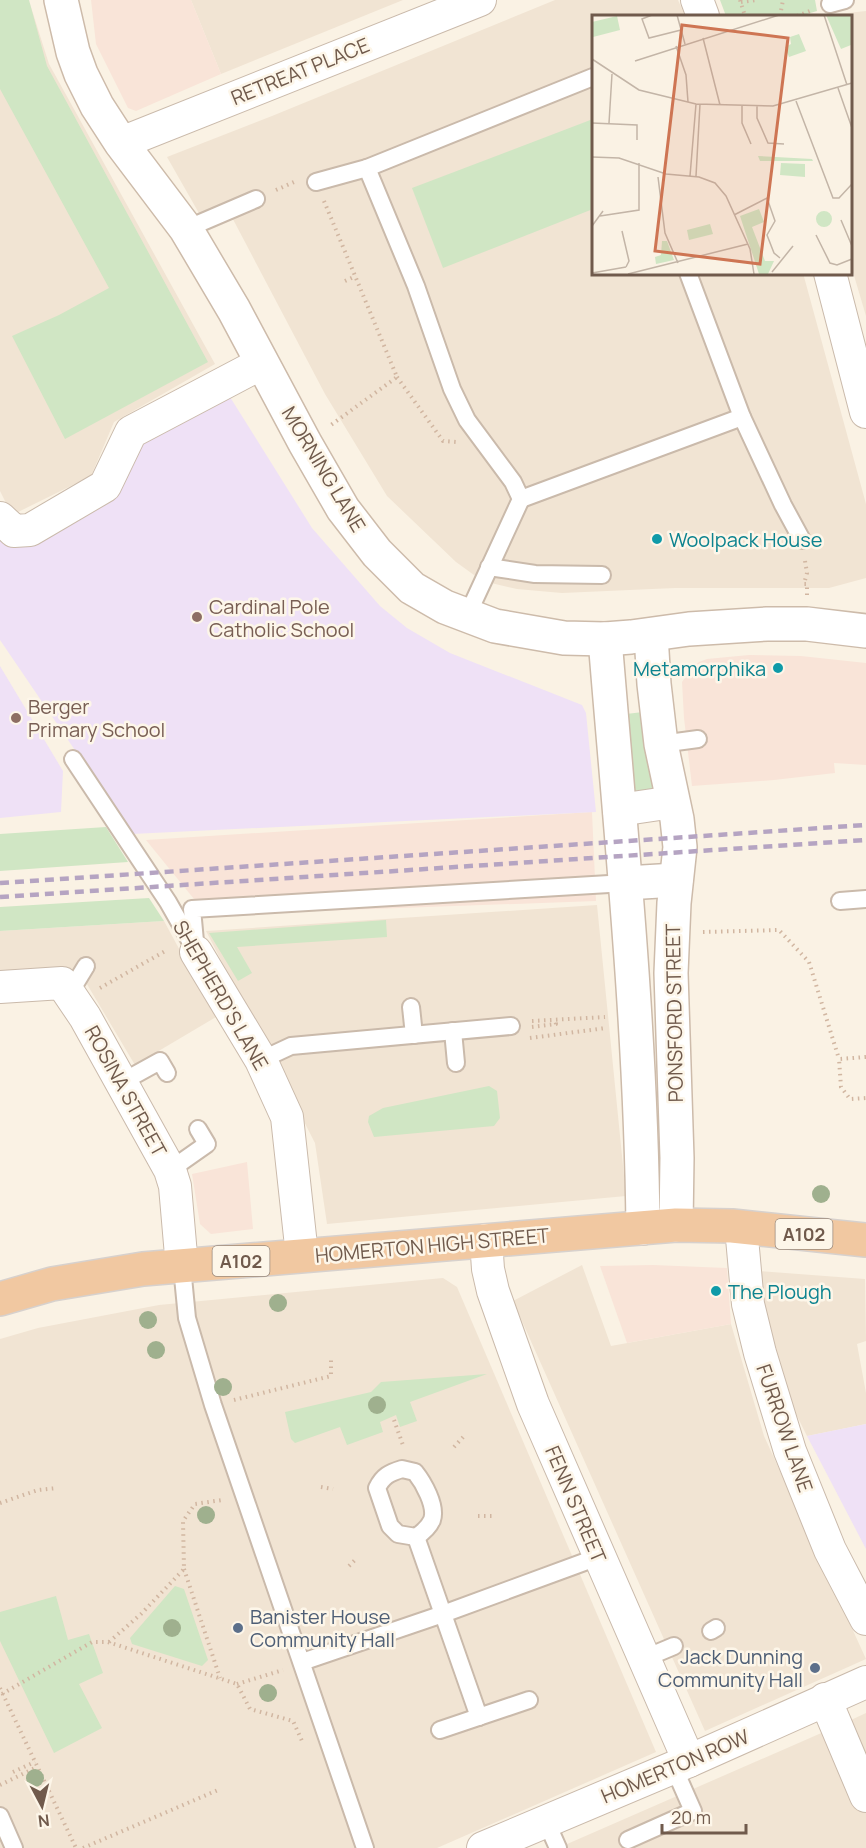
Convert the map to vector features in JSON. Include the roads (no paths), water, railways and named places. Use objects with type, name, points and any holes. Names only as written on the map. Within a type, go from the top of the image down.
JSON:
[{"type":"highway","name":"HOMERTON HIGH STREET","points":[[0,1299],[52,1284],[143,1269],[676,1225],[741,1227],[866,1240]]},
{"type":"main road","name":"MORNING LANE","points":[[61,0],[73,51],[81,74],[97,106],[121,144],[186,229],[234,310],[343,509],[377,553],[412,588],[445,607],[495,626],[564,638],[605,639],[697,628],[767,624],[807,624],[866,631]]},
{"type":"main road","name":"PONSFORD STREET","points":[[651,634],[661,744],[680,848],[670,974],[677,1158],[676,1225]]},
{"type":"main road","name":"PONSFORD STREET","points":[[605,639],[626,884],[643,1228]]},
{"type":"main road","points":[[626,884],[676,880]]},
{"type":"street","name":"RETREAT PLACE","points":[[121,144],[432,9],[480,0]]},
{"type":"street","points":[[697,0],[704,15]]},
{"type":"street","points":[[830,274],[866,412]]},
{"type":"street","points":[[0,518],[14,531],[30,530],[105,486],[130,432],[262,363]]},
{"type":"street","points":[[619,810],[673,802]]},
{"type":"street","name":"SHEPHERD'S LANE","points":[[185,949],[261,1060],[289,1125],[302,1255]]},
{"type":"street","points":[[0,987],[62,983],[72,998]]},
{"type":"street","name":"ROSINA STREET","points":[[72,998],[170,1170],[175,1186],[182,1267]]},
{"type":"street","name":"FURROW LANE","points":[[741,1227],[748,1304],[760,1353],[790,1450],[830,1550],[866,1619]]},
{"type":"street","name":"FENN STREET","points":[[486,1240],[488,1269],[493,1291],[533,1404],[643,1659],[681,1764]]},
{"type":"street","name":"HOMERTON ROW","points":[[483,1848],[552,1834],[681,1764],[866,1682]]},
{"type":"street","points":[[825,1699],[866,1796]]},
{"type":"lane","points":[[316,182],[367,168],[592,77]]},
{"type":"lane","points":[[367,168],[416,286],[452,389],[468,420],[513,482],[520,499]]},
{"type":"lane","points":[[186,229],[256,199]]},
{"type":"lane","points":[[688,274],[742,417],[779,497],[802,540]]},
{"type":"lane","points":[[467,616],[520,499],[742,417]]},
{"type":"lane","points":[[489,567],[535,574],[602,575]]},
{"type":"lane","points":[[661,744],[698,739]]},
{"type":"lane","name":"SHEPHERD'S LANE","points":[[73,759],[168,902],[185,949]]},
{"type":"lane","points":[[185,949],[192,909],[626,884]]},
{"type":"lane","points":[[840,901],[866,899]]},
{"type":"lane","points":[[72,998],[86,966]]},
{"type":"lane","points":[[411,1007],[414,1035]]},
{"type":"lane","points":[[261,1060],[291,1046],[453,1031],[520,1031]]},
{"type":"lane","points":[[453,1031],[456,1063]]},
{"type":"lane","points":[[122,1083],[160,1061],[167,1073]]},
{"type":"lane","points":[[170,1170],[207,1144],[198,1129]]},
{"type":"lane","points":[[182,1267],[188,1318],[213,1405],[365,1848]]},
{"type":"lane","points":[[416,1537],[479,1717]]},
{"type":"lane","points":[[300,1656],[443,1614],[598,1557]]},
{"type":"lane","points":[[643,1659],[674,1646]]},
{"type":"lane","points":[[440,1731],[529,1700]]},
{"type":"lane","points":[[628,1840],[693,1811],[681,1764]]},
{"type":"lane","points":[[0,1816],[14,1848]]},
{"type":"railway","points":[[0,883],[866,825]]},
{"type":"railway","points":[[0,897],[866,840]]},
{"type":"place","name":"Woolpack House","points":[[657,539]]},
{"type":"place","name":"Cardinal Pole Catholic School","points":[[197,617]]},
{"type":"place","name":"Metamorphika","points":[[778,668]]},
{"type":"place","name":"Berger Primary School","points":[[16,718]]},
{"type":"place","name":"The Plough","points":[[716,1291]]},
{"type":"place","name":"Banister House Community Hall","points":[[238,1628]]},
{"type":"place","name":"Jack Dunning Community Hall","points":[[815,1668]]}]
